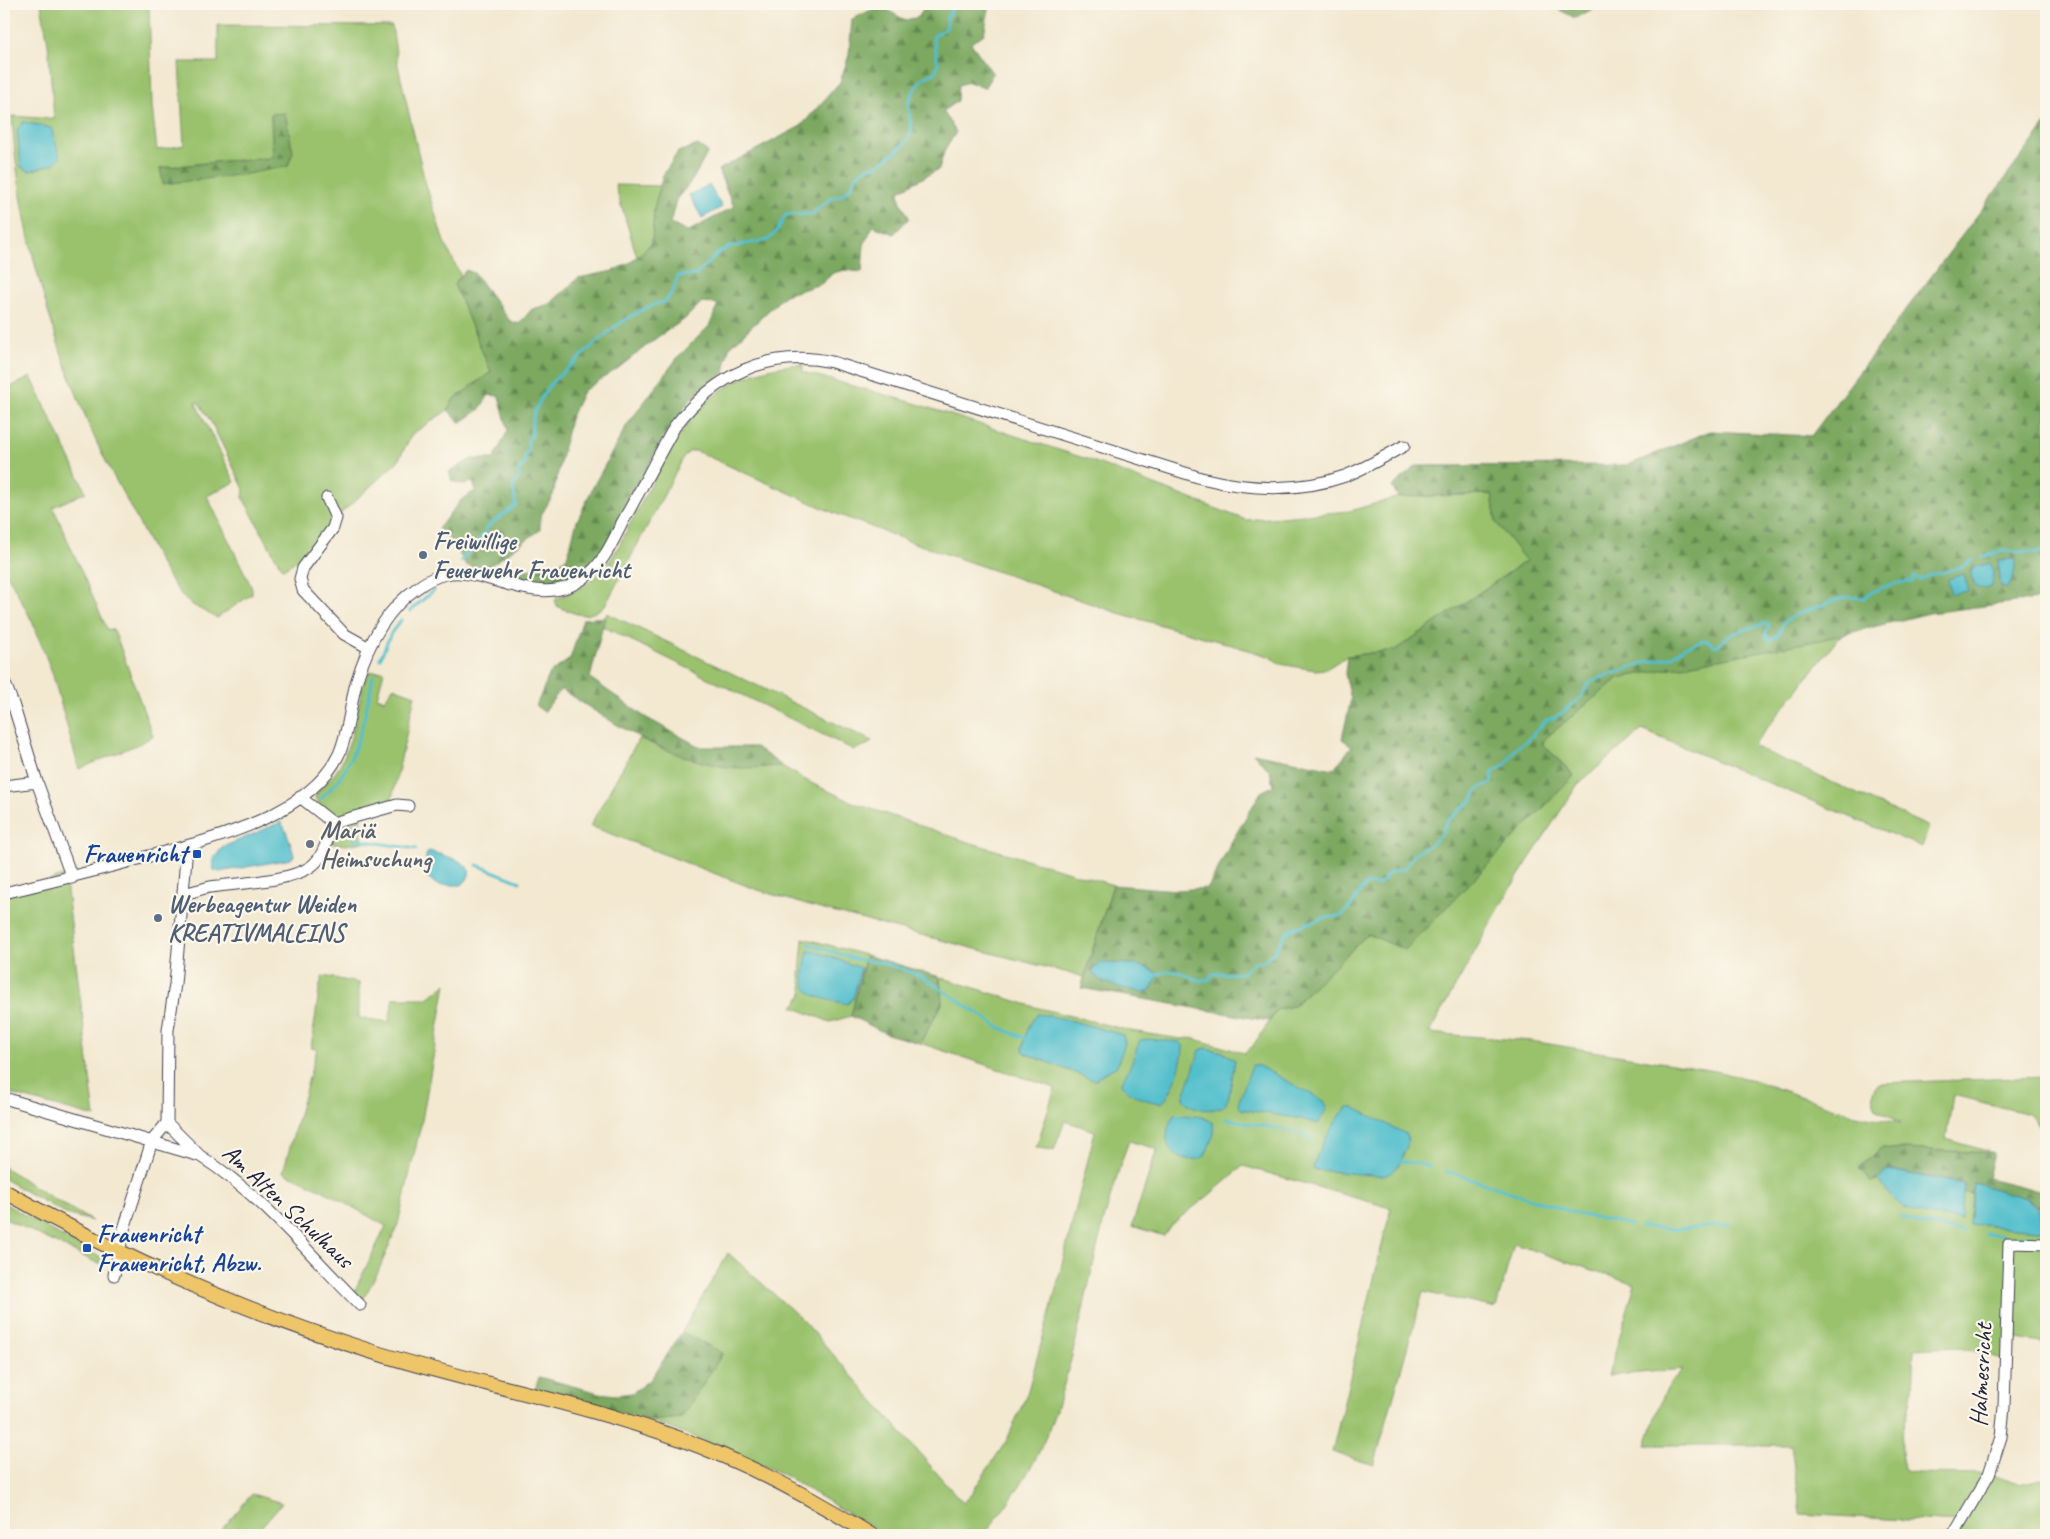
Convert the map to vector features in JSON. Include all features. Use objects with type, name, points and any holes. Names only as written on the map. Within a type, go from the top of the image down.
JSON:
[{"type":"main road","points":[[4,1192],[119,1252],[241,1304],[359,1347],[419,1366],[607,1415],[678,1438],[770,1476],[871,1535]]},
{"type":"street","points":[[4,893],[72,878],[186,847],[257,820],[300,797],[322,780],[339,752],[350,717],[356,682],[375,634],[393,609],[416,588],[447,573],[468,574],[537,591],[549,592],[563,590],[592,572],[601,560],[675,426],[687,411],[719,383],[743,370],[774,361],[813,358],[832,362],[1200,478],[1237,486],[1273,489],[1308,486],[1345,476],[1404,446]]},
{"type":"street","points":[[327,498],[336,518],[333,528],[303,568],[300,579],[303,590],[344,634],[369,648]]},
{"type":"street","points":[[4,682],[13,704],[37,782],[72,878]]},
{"type":"street","points":[[4,786],[37,782]]},
{"type":"street","points":[[300,797],[333,823]]},
{"type":"street","points":[[333,823],[397,805],[408,806]]},
{"type":"street","points":[[183,894],[264,880],[306,870],[319,858],[333,823]]},
{"type":"street","points":[[114,1275],[152,1141],[166,1122],[168,1030],[175,984],[186,847]]},
{"type":"street","name":"Am Alten Schulhaus","points":[[4,1098],[200,1156],[218,1167],[255,1198],[360,1305]]},
{"type":"street","points":[[166,1122],[200,1156]]},
{"type":"street","name":"Halmesricht","points":[[1953,1535],[1989,1474],[2001,1437],[2004,1408],[2009,1243],[2046,1244]]},
{"type":"green space","points":[[41,4],[149,4],[152,106],[157,150],[184,145],[179,62],[218,62],[218,25],[392,26],[398,66],[424,178],[444,242],[461,276],[454,284],[491,372],[453,400],[448,410],[412,434],[398,461],[336,518],[303,568],[297,560],[283,569],[277,560],[243,498],[244,489],[211,422],[199,403],[195,402],[235,482],[207,496],[252,588],[252,594],[217,618],[191,604],[183,597],[158,559],[92,431],[59,347],[47,309],[28,233],[15,155],[12,116],[54,119],[48,43]],"holes":[[[271,115],[288,166],[160,168],[273,158]],[[23,122],[47,127],[53,164],[29,171]]]},
{"type":"green space","points":[[925,4],[990,4],[984,34],[971,43],[993,74],[984,88],[969,82],[958,85],[957,101],[943,111],[956,132],[944,152],[939,169],[899,191],[900,200],[909,218],[894,234],[873,226],[864,245],[862,272],[845,270],[833,273],[821,284],[785,295],[729,348],[724,373],[692,398],[663,438],[604,549],[587,570],[561,585],[535,587],[515,579],[516,574],[537,566],[553,570],[567,557],[577,521],[594,485],[627,425],[678,357],[710,325],[718,304],[701,303],[685,319],[659,336],[617,369],[583,391],[570,419],[553,495],[540,517],[540,530],[484,570],[466,565],[452,542],[438,529],[460,501],[476,490],[472,481],[465,485],[452,481],[449,472],[471,459],[494,459],[508,430],[499,396],[489,395],[479,410],[460,423],[448,410],[453,400],[491,372],[454,284],[466,270],[474,273],[510,321],[519,324],[532,309],[550,304],[578,278],[613,271],[631,262],[652,243],[654,208],[663,175],[678,152],[698,145],[708,152],[693,179],[676,200],[670,223],[687,232],[734,207],[718,170],[801,126],[840,82],[849,55],[852,19],[880,6],[905,20],[919,17]]},
{"type":"green space","points":[[1548,4],[1604,4],[1575,18]]},
{"type":"green space","points":[[285,113],[293,152],[288,166],[247,174],[163,184],[160,168],[273,158],[271,114]]},
{"type":"green space","points":[[2046,124],[2046,598],[1929,613],[1821,640],[1618,678],[1541,742],[1574,776],[1405,950],[1368,934],[1293,1006],[1278,1009],[1269,1021],[1081,988],[1113,885],[1177,890],[1208,888],[1233,839],[1261,792],[1273,786],[1270,771],[1253,753],[1334,769],[1352,746],[1342,739],[1351,699],[1345,674],[1347,656],[1395,650],[1526,561],[1496,522],[1492,494],[1398,497],[1392,487],[1416,466],[1628,465],[1710,431],[1811,436]],"holes":[[[1101,963],[1133,964],[1152,970],[1146,992],[1109,983],[1097,965]]]},
{"type":"green space","points":[[615,185],[660,186],[654,208],[652,243],[637,257]]},
{"type":"green space","points":[[803,364],[803,372],[911,402],[1087,459],[1246,520],[1350,511],[1398,497],[1492,494],[1496,522],[1526,561],[1395,650],[1347,656],[1326,669],[1315,670],[1280,664],[1271,657],[1118,613],[914,543],[834,513],[696,451],[691,451],[685,455],[606,604],[594,613],[582,615],[557,606],[555,600],[588,583],[608,564],[676,440],[694,416],[714,396],[738,380],[767,369]]},
{"type":"green space","points":[[31,377],[86,492],[53,507],[107,629],[114,630],[153,736],[141,743],[79,769],[52,672],[32,621],[4,568],[4,390]]},
{"type":"green space","points":[[607,613],[872,741],[854,750],[602,626]]},
{"type":"green space","points":[[605,617],[590,678],[645,717],[700,747],[756,747],[782,766],[735,768],[698,761],[676,754],[637,736],[561,689],[544,712],[536,706],[550,673],[570,659],[583,619]]},
{"type":"green space","points":[[1841,635],[1753,746],[1929,827],[1922,847],[1642,730],[1578,784],[1510,889],[1429,1033],[1531,1041],[1715,1071],[1753,1080],[1855,1115],[1901,1123],[1876,1109],[1873,1101],[1873,1091],[1878,1085],[1882,1083],[2046,1077],[2046,1136],[2029,1114],[1953,1095],[1946,1139],[1994,1153],[1881,1148],[1870,1181],[1879,1180],[1903,1208],[1960,1219],[1963,1192],[1972,1194],[1969,1224],[2042,1230],[2041,1213],[2036,1206],[2046,1207],[2046,1344],[2006,1337],[2005,1360],[1960,1347],[1914,1349],[1911,1399],[1902,1435],[1901,1452],[1906,1471],[1916,1473],[1989,1474],[2019,1484],[2046,1478],[2046,1534],[1953,1535],[1959,1523],[1800,1514],[1791,1445],[1646,1445],[1664,1395],[1675,1377],[1683,1369],[1608,1376],[1635,1284],[1514,1244],[1496,1308],[1423,1292],[1374,1465],[1332,1452],[1391,1208],[1243,1166],[1172,1224],[1164,1236],[1132,1226],[1157,1149],[1129,1141],[1111,1195],[1065,1381],[1055,1411],[1044,1441],[1026,1476],[987,1531],[991,1535],[884,1535],[782,1474],[724,1448],[651,1421],[681,1418],[722,1354],[682,1332],[728,1253],[804,1321],[963,1503],[1007,1440],[1027,1394],[1052,1305],[1095,1131],[1065,1121],[1054,1150],[1036,1148],[1055,1088],[920,1043],[942,1004],[940,977],[1035,1007],[1131,1031],[1181,1039],[1191,1038],[1244,1053],[1252,1047],[1278,1009],[1293,1006],[1368,934],[1574,775],[1541,742],[1618,678]]},
{"type":"green space","points":[[384,671],[377,697],[385,700],[393,687],[415,695],[391,803],[333,817],[320,808],[315,797],[339,767],[349,745],[366,675],[370,672]]},
{"type":"green space","points":[[639,738],[661,748],[722,766],[782,766],[811,783],[857,804],[965,841],[1113,885],[1084,977],[813,907],[755,889],[590,826]]},
{"type":"green space","points":[[360,818],[363,842],[346,845],[331,843],[332,838],[338,831]]},
{"type":"green space","points":[[65,875],[95,1117],[4,1092],[4,896]]},
{"type":"green space","points":[[803,938],[866,955],[851,1016],[830,1022],[793,1007],[803,994],[800,976]]},
{"type":"green space","points":[[866,955],[940,977],[942,1004],[920,1043],[887,1034],[851,1016]]},
{"type":"green space","points":[[323,976],[359,983],[359,1018],[389,1022],[393,998],[428,998],[446,984],[422,1120],[398,1224],[378,1272],[360,1305],[352,1296],[386,1226],[322,1190],[283,1172],[317,1049],[311,1048],[320,984]]},
{"type":"green space","points":[[1881,1148],[1994,1153],[1988,1178],[2044,1192],[2046,1207],[2036,1206],[2026,1198],[1974,1183],[1972,1194],[1963,1192],[1964,1184],[1890,1170],[1884,1172],[1879,1180],[1870,1182],[1859,1168]]},
{"type":"green space","points":[[4,1167],[92,1221],[66,1214],[4,1179]]},
{"type":"green space","points":[[4,1203],[90,1253],[106,1258],[106,1264],[97,1263],[4,1218]]},
{"type":"green space","points":[[682,1332],[723,1353],[681,1418],[651,1421],[535,1390],[539,1377],[599,1393],[616,1395],[632,1393],[651,1379]]},
{"type":"green space","points":[[252,1494],[282,1503],[254,1535],[217,1535]]},
{"type":"water","points":[[23,122],[51,128],[60,156],[59,159],[53,164],[29,171],[21,167],[17,130]]},
{"type":"water","points":[[709,185],[722,207],[702,218],[689,195]]},
{"type":"water","points":[[2014,559],[2015,570],[2011,582],[2007,588],[2001,587],[1998,560]]},
{"type":"water","points":[[1990,563],[1993,572],[1992,586],[1986,589],[1977,588],[1971,576],[1972,568]]},
{"type":"water","points":[[1964,574],[1968,591],[1951,594],[1948,579]]},
{"type":"water","points":[[281,822],[292,847],[294,856],[291,859],[219,872],[214,870],[212,860],[223,847]]},
{"type":"water","points":[[429,851],[452,858],[466,866],[469,871],[468,877],[462,885],[437,885],[426,876],[426,855]]},
{"type":"water","points":[[808,951],[817,952],[861,968],[853,999],[847,1004],[822,998],[808,991],[804,977]]},
{"type":"water","points":[[1101,963],[1137,965],[1151,969],[1157,973],[1158,977],[1150,991],[1129,990],[1105,982],[1094,975],[1093,969]]},
{"type":"water","points":[[1038,1014],[1066,1019],[1123,1035],[1125,1043],[1117,1066],[1097,1077],[1097,1080],[1093,1080],[1027,1054],[1023,1051],[1025,1036],[1029,1026]]},
{"type":"water","points":[[1150,1039],[1179,1042],[1183,1045],[1182,1059],[1177,1076],[1170,1092],[1162,1103],[1139,1097],[1120,1084],[1129,1069],[1140,1040]]},
{"type":"water","points":[[1206,1048],[1223,1052],[1235,1060],[1229,1096],[1225,1105],[1209,1110],[1192,1106],[1183,1099],[1200,1050]]},
{"type":"water","points":[[1252,1065],[1259,1066],[1324,1101],[1327,1108],[1318,1124],[1301,1119],[1241,1109],[1238,1106],[1239,1101]]},
{"type":"water","points":[[1348,1107],[1353,1107],[1406,1134],[1408,1143],[1399,1164],[1391,1173],[1374,1175],[1313,1169],[1327,1136],[1338,1118]]},
{"type":"water","points":[[1174,1114],[1202,1117],[1213,1123],[1214,1134],[1205,1156],[1194,1160],[1186,1159],[1178,1156],[1169,1147],[1167,1141],[1168,1128]]},
{"type":"water","points":[[1889,1170],[1964,1184],[1961,1219],[1914,1212],[1904,1207],[1887,1192],[1879,1180],[1884,1172]]},
{"type":"water","points":[[1974,1183],[2026,1198],[2041,1213],[2043,1229],[1969,1224]]},
{"type":"waterway","points":[[461,561],[484,534],[486,528],[516,505],[513,487],[519,478],[519,470],[526,463],[525,455],[529,450],[527,442],[532,436],[531,430],[534,413],[547,388],[554,380],[616,326],[640,311],[665,302],[673,291],[678,276],[696,275],[717,254],[729,247],[768,240],[778,230],[785,215],[812,214],[831,198],[844,194],[852,185],[856,176],[866,168],[879,165],[906,143],[912,131],[908,104],[914,90],[923,78],[935,73],[938,63],[933,37],[947,27],[947,18],[954,4]]},
{"type":"waterway","points":[[1983,557],[2002,551],[2046,553]]},
{"type":"waterway","points":[[1157,975],[1174,971],[1195,979],[1208,980],[1213,974],[1242,973],[1254,962],[1262,962],[1274,952],[1285,934],[1292,929],[1323,918],[1341,916],[1368,884],[1376,885],[1384,881],[1389,873],[1405,868],[1415,853],[1430,845],[1442,834],[1446,822],[1473,799],[1479,788],[1492,782],[1493,772],[1505,765],[1516,748],[1529,739],[1545,721],[1556,717],[1573,704],[1582,696],[1587,686],[1594,680],[1644,663],[1671,657],[1686,646],[1700,641],[1706,640],[1715,646],[1735,633],[1766,623],[1769,625],[1765,635],[1770,640],[1778,634],[1784,622],[1797,614],[1845,597],[1864,598],[1887,586],[1912,582],[1914,577],[1919,580],[1960,567],[1972,560]]},
{"type":"waterway","points":[[410,611],[434,590]]},
{"type":"waterway","points":[[380,659],[391,633],[401,620]]},
{"type":"waterway","points":[[321,799],[339,779],[352,755],[368,703],[373,676]]},
{"type":"waterway","points":[[352,839],[416,849]]},
{"type":"waterway","points":[[477,865],[520,882]]},
{"type":"waterway","points":[[809,944],[855,959],[884,963],[921,976],[1000,1028],[1025,1038]]},
{"type":"waterway","points":[[1226,1119],[1298,1132],[1312,1139]]},
{"type":"waterway","points":[[1401,1161],[1430,1166]]},
{"type":"waterway","points":[[1446,1171],[1578,1214],[1631,1225]]},
{"type":"waterway","points":[[1901,1217],[1917,1224],[1963,1231]]},
{"type":"waterway","points":[[1640,1227],[1679,1229],[1730,1225]]},
{"type":"waterway","points":[[1986,1234],[2003,1235]]},
{"type":"waterway","points":[[2016,1237],[2032,1237]]},
{"type":"place","name":"Freiwillige Feuerwehr Frauenricht","points":[[423,555]]},
{"type":"place","name":"Mariä Heimsuchung","points":[[310,844]]},
{"type":"place","name":"Frauenricht","points":[[197,854]]},
{"type":"place","name":"Werbeagentur Weiden KREATIVMALEINS","points":[[158,918]]},
{"type":"place","name":"Frauenricht Frauenricht, Abzw.","points":[[87,1248]]}]
